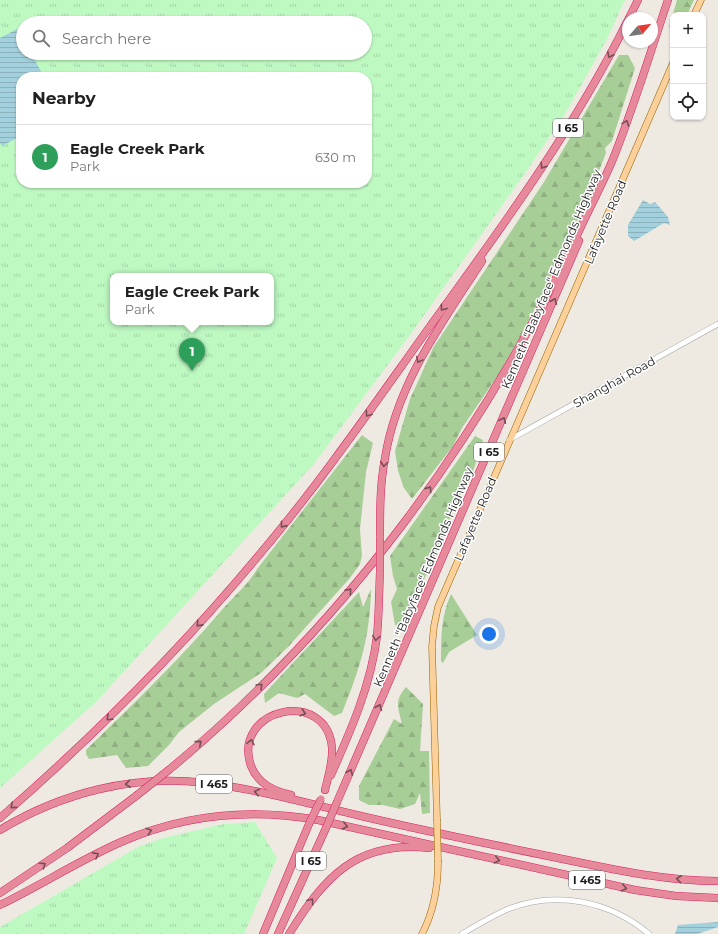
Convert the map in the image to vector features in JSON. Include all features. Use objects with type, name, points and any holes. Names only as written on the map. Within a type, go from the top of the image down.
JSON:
[{"type":"highway","name":"I 65","points":[[632,12],[638,0]]},
{"type":"highway","name":"I 65","points":[[612,160],[668,0]]},
{"type":"highway","name":"I 65","points":[[500,232],[576,115],[622,30]]},
{"type":"highway","points":[[0,892],[67,848],[170,769],[229,716],[298,648],[364,573],[420,503],[463,441],[518,350],[559,274],[612,160]]},
{"type":"highway","name":"Kenneth \"Babyface\" Edmonds Highway","points":[[278,934],[326,828],[557,296],[612,160]]},
{"type":"highway","points":[[0,818],[125,702],[189,636],[240,578],[328,469],[500,232]]},
{"type":"highway","name":"Kenneth \"Babyface\" Edmonds Highway","points":[[263,934],[309,824],[359,711],[368,681],[377,636],[380,572],[381,483],[392,426],[404,390],[424,351],[500,232]]},
{"type":"highway","points":[[325,790],[332,748],[329,736],[322,724],[311,715],[293,710],[277,713],[262,722],[252,737],[249,755],[255,773],[268,786],[282,793],[384,816],[432,831]]},
{"type":"highway","name":"I 465","points":[[0,830],[37,810],[74,796],[119,785],[171,781],[224,785],[432,831],[638,873],[682,880],[718,881]]},
{"type":"highway","name":"I 465","points":[[0,906],[127,839],[170,824],[215,815],[260,813],[297,816],[635,890],[672,896],[718,898]]},
{"type":"highway","points":[[289,934],[325,882],[341,869],[357,859],[379,851],[401,847],[458,852]]},
{"type":"main road","points":[[695,12],[700,0]]},
{"type":"main road","name":"Lafayette Road","points":[[422,934],[434,902],[438,862],[432,646],[434,626],[440,602],[670,70]]},
{"type":"street","name":"Shanghai Road","points":[[510,440],[718,324]]},
{"type":"street","points":[[462,934],[508,909],[543,900],[567,900],[608,909],[629,919],[649,934]]},
{"type":"green space","points":[[0,0],[625,0],[606,41],[565,114],[528,169],[410,335],[313,465],[97,701],[0,788]]},
{"type":"green space","points":[[677,0],[694,0],[688,12],[673,12]]},
{"type":"green space","points":[[619,55],[628,55],[635,68],[612,141],[605,148],[606,153],[590,194],[530,320],[499,374],[462,428],[453,446],[412,499],[404,488],[398,471],[395,451],[410,399],[433,348],[544,182]]},
{"type":"green space","points":[[362,435],[373,443],[366,472],[360,529],[362,556],[360,564],[350,578],[288,647],[261,673],[214,704],[179,732],[169,745],[148,766],[126,768],[117,755],[89,759],[86,754],[86,750],[172,665],[254,575],[257,569]]},
{"type":"green space","points":[[475,436],[483,440],[470,481],[462,491],[429,569],[401,627],[395,625],[391,602],[397,589],[393,576],[390,556]]},
{"type":"green space","points":[[371,589],[369,623],[363,652],[354,682],[342,713],[334,716],[305,694],[297,698],[279,693],[265,703],[264,694],[359,592],[363,607]]},
{"type":"green space","points":[[451,594],[477,635],[449,652],[443,663],[441,661],[442,627],[445,610]]},
{"type":"green space","points":[[406,687],[423,704],[420,751],[429,751],[430,813],[422,814],[420,793],[415,804],[400,809],[383,805],[369,805],[359,800],[359,786],[394,719],[402,724],[398,709],[398,700]]},
{"type":"green space","points":[[255,822],[277,858],[244,934],[0,934],[0,927],[138,847],[163,838],[224,824]]},
{"type":"water","points":[[16,30],[16,60],[35,60],[41,72],[16,72],[16,139],[2,146],[0,143],[0,38]]},
{"type":"water","points":[[643,200],[650,204],[655,202],[668,217],[670,225],[664,223],[634,241],[628,236],[628,225]]},
{"type":"water","points":[[718,922],[718,927],[697,934],[675,934],[678,925]]},
{"type":"place","name":"Eagle Creek Park","points":[[192,371]]}]
